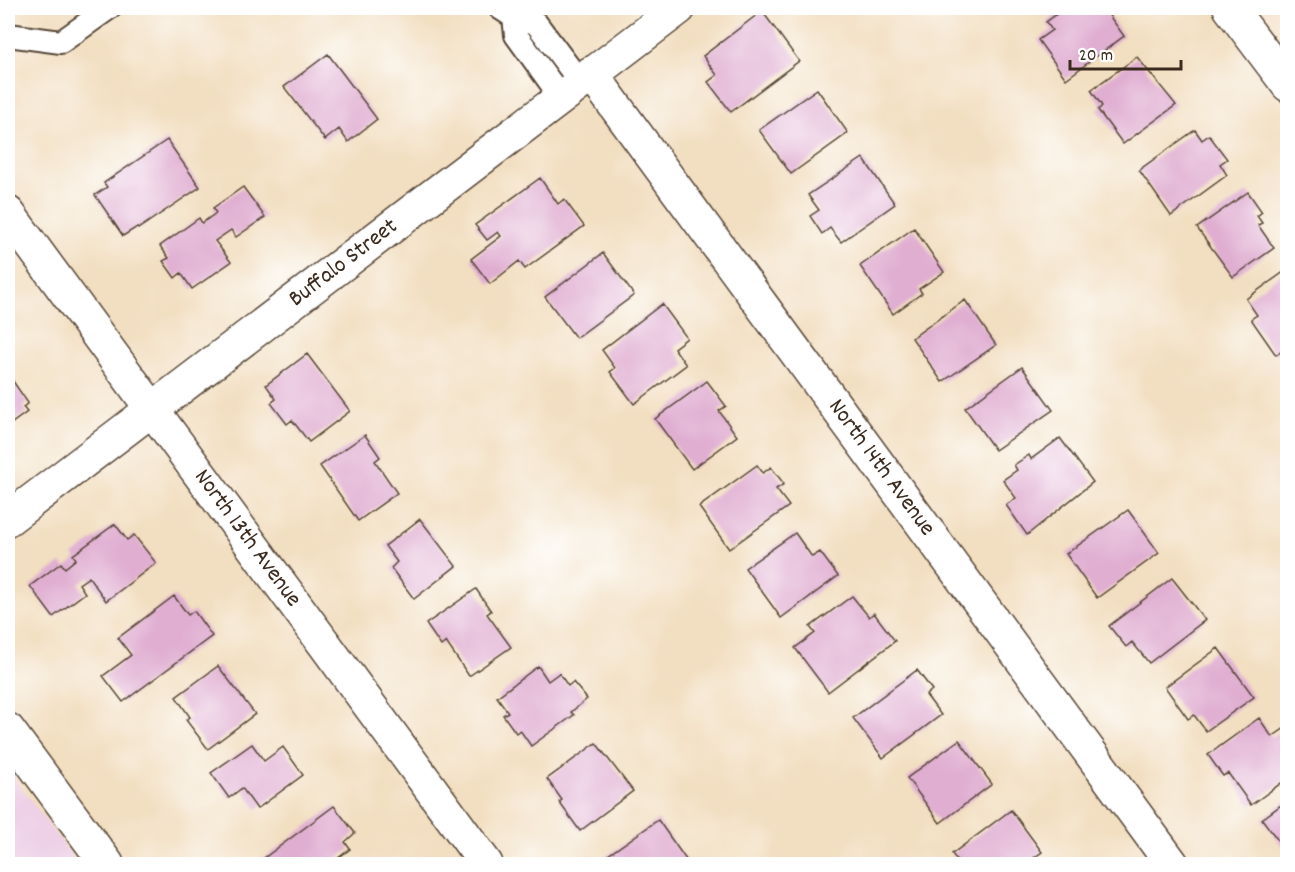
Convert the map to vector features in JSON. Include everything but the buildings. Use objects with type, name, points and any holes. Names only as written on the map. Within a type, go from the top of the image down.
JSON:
[{"type":"street","name":"Buffalo Street","points":[[8,519],[679,8]]},
{"type":"street","points":[[1230,8],[1287,85]]},
{"type":"street","name":"North 14th Avenue","points":[[577,84],[1172,864]]},
{"type":"street","name":"North 13th Avenue","points":[[8,213],[486,864]]},
{"type":"street","points":[[8,730],[107,864]]},
{"type":"lane","points":[[8,34],[61,42],[109,8]]},
{"type":"lane","points":[[507,12],[516,35],[577,84]]},
{"type":"shaded area","points":[[8,770],[78,864],[8,864]]}]
